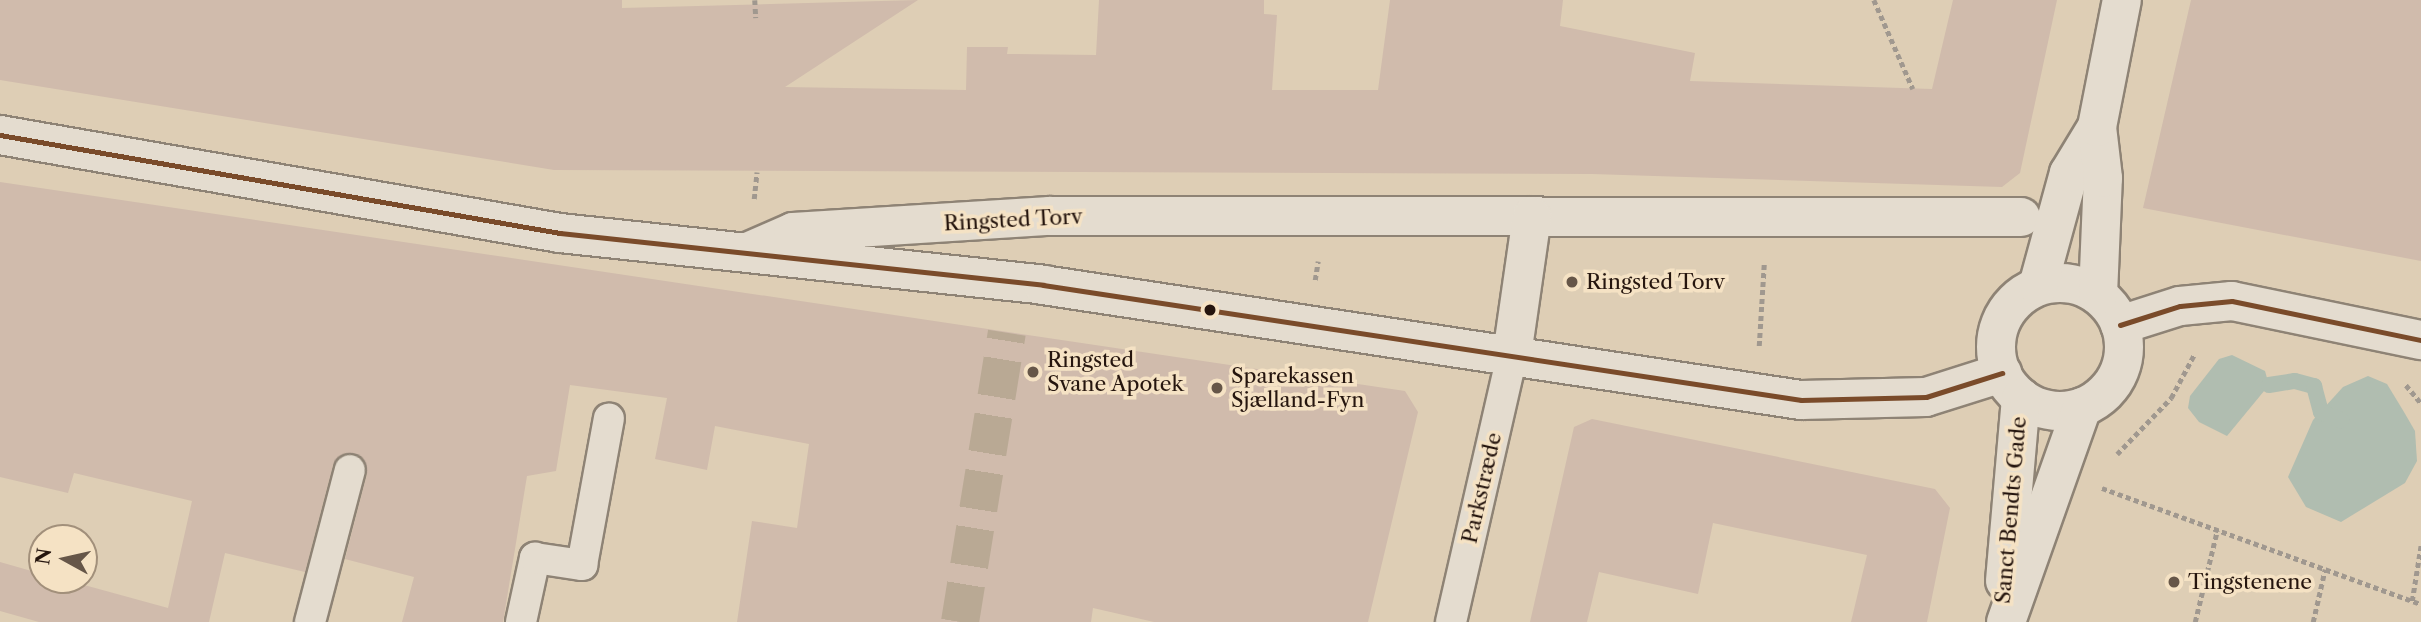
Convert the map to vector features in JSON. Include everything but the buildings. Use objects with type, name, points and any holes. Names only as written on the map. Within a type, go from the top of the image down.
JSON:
[{"type":"street","points":[[0,135],[560,233],[750,251],[1308,323],[1743,393],[1838,404],[1926,397],[2011,385],[2062,411],[2082,407],[2099,397],[2122,364],[2109,310],[2103,178],[2097,127],[2122,0]]},
{"type":"street","points":[[2011,385],[1996,356],[2001,322],[2038,286],[2068,173],[2097,127]]},
{"type":"street","points":[[1512,355],[1532,216]]},
{"type":"street","name":"Ringsted Torv","points":[[750,251],[793,232],[1036,217],[2021,217]]},
{"type":"street","points":[[2038,286],[2069,283],[2109,310],[2232,301],[2421,340]]},
{"type":"street","name":"Sanct Bendts Gade","points":[[2004,622],[2011,385]]},
{"type":"street","name":"Sanct Bendts Gade","points":[[2004,622],[2082,407]]},
{"type":"lane","name":"Parkstræde","points":[[1451,622],[1512,355]]},
{"type":"lane","points":[[521,622],[536,558],[582,565],[609,418]]},
{"type":"lane","points":[[310,622],[350,470]]},
{"type":"path","points":[[755,0],[756,18]]},
{"type":"path","points":[[1874,0],[1913,89]]},
{"type":"path","points":[[1308,323],[1326,215]]},
{"type":"path","points":[[1743,393],[1758,358],[1767,219]]},
{"type":"path","points":[[2107,464],[2171,398],[2191,355],[2204,354]]},
{"type":"path","points":[[2402,381],[2421,403]]},
{"type":"path","points":[[2089,483],[2421,604]]},
{"type":"path","points":[[2195,622],[2217,531]]},
{"type":"path","points":[[2412,601],[2421,545]]},
{"type":"path","points":[[2313,622],[2325,569]]},
{"type":"shaded area","points":[[2232,355],[2265,371],[2269,385],[2227,436],[2199,422],[2188,408],[2190,396],[2219,359]]},
{"type":"shaded area","points":[[2368,376],[2387,384],[2415,431],[2417,461],[2405,483],[2341,522],[2306,507],[2288,477],[2313,420],[2343,387]]},
{"type":"waterway","points":[[2269,385],[2295,381],[2314,386],[2321,412],[2341,420]]},
{"type":"tunnel","points":[[960,622],[1007,333]]},
{"type":"transit line","points":[[0,135],[560,233],[1043,285],[1801,400],[1926,397],[2002,373]]},
{"type":"transit line","points":[[2120,325],[2180,306],[2232,301],[2421,340]]},
{"type":"place","name":"Ringsted Torv","points":[[1572,282]]},
{"type":"place","name":"Ringsted Svane Apotek","points":[[1033,372]]},
{"type":"place","name":"Sparekassen Sjælland-Fyn","points":[[1217,388]]},
{"type":"place","name":"Tingstenene","points":[[2174,582]]}]
